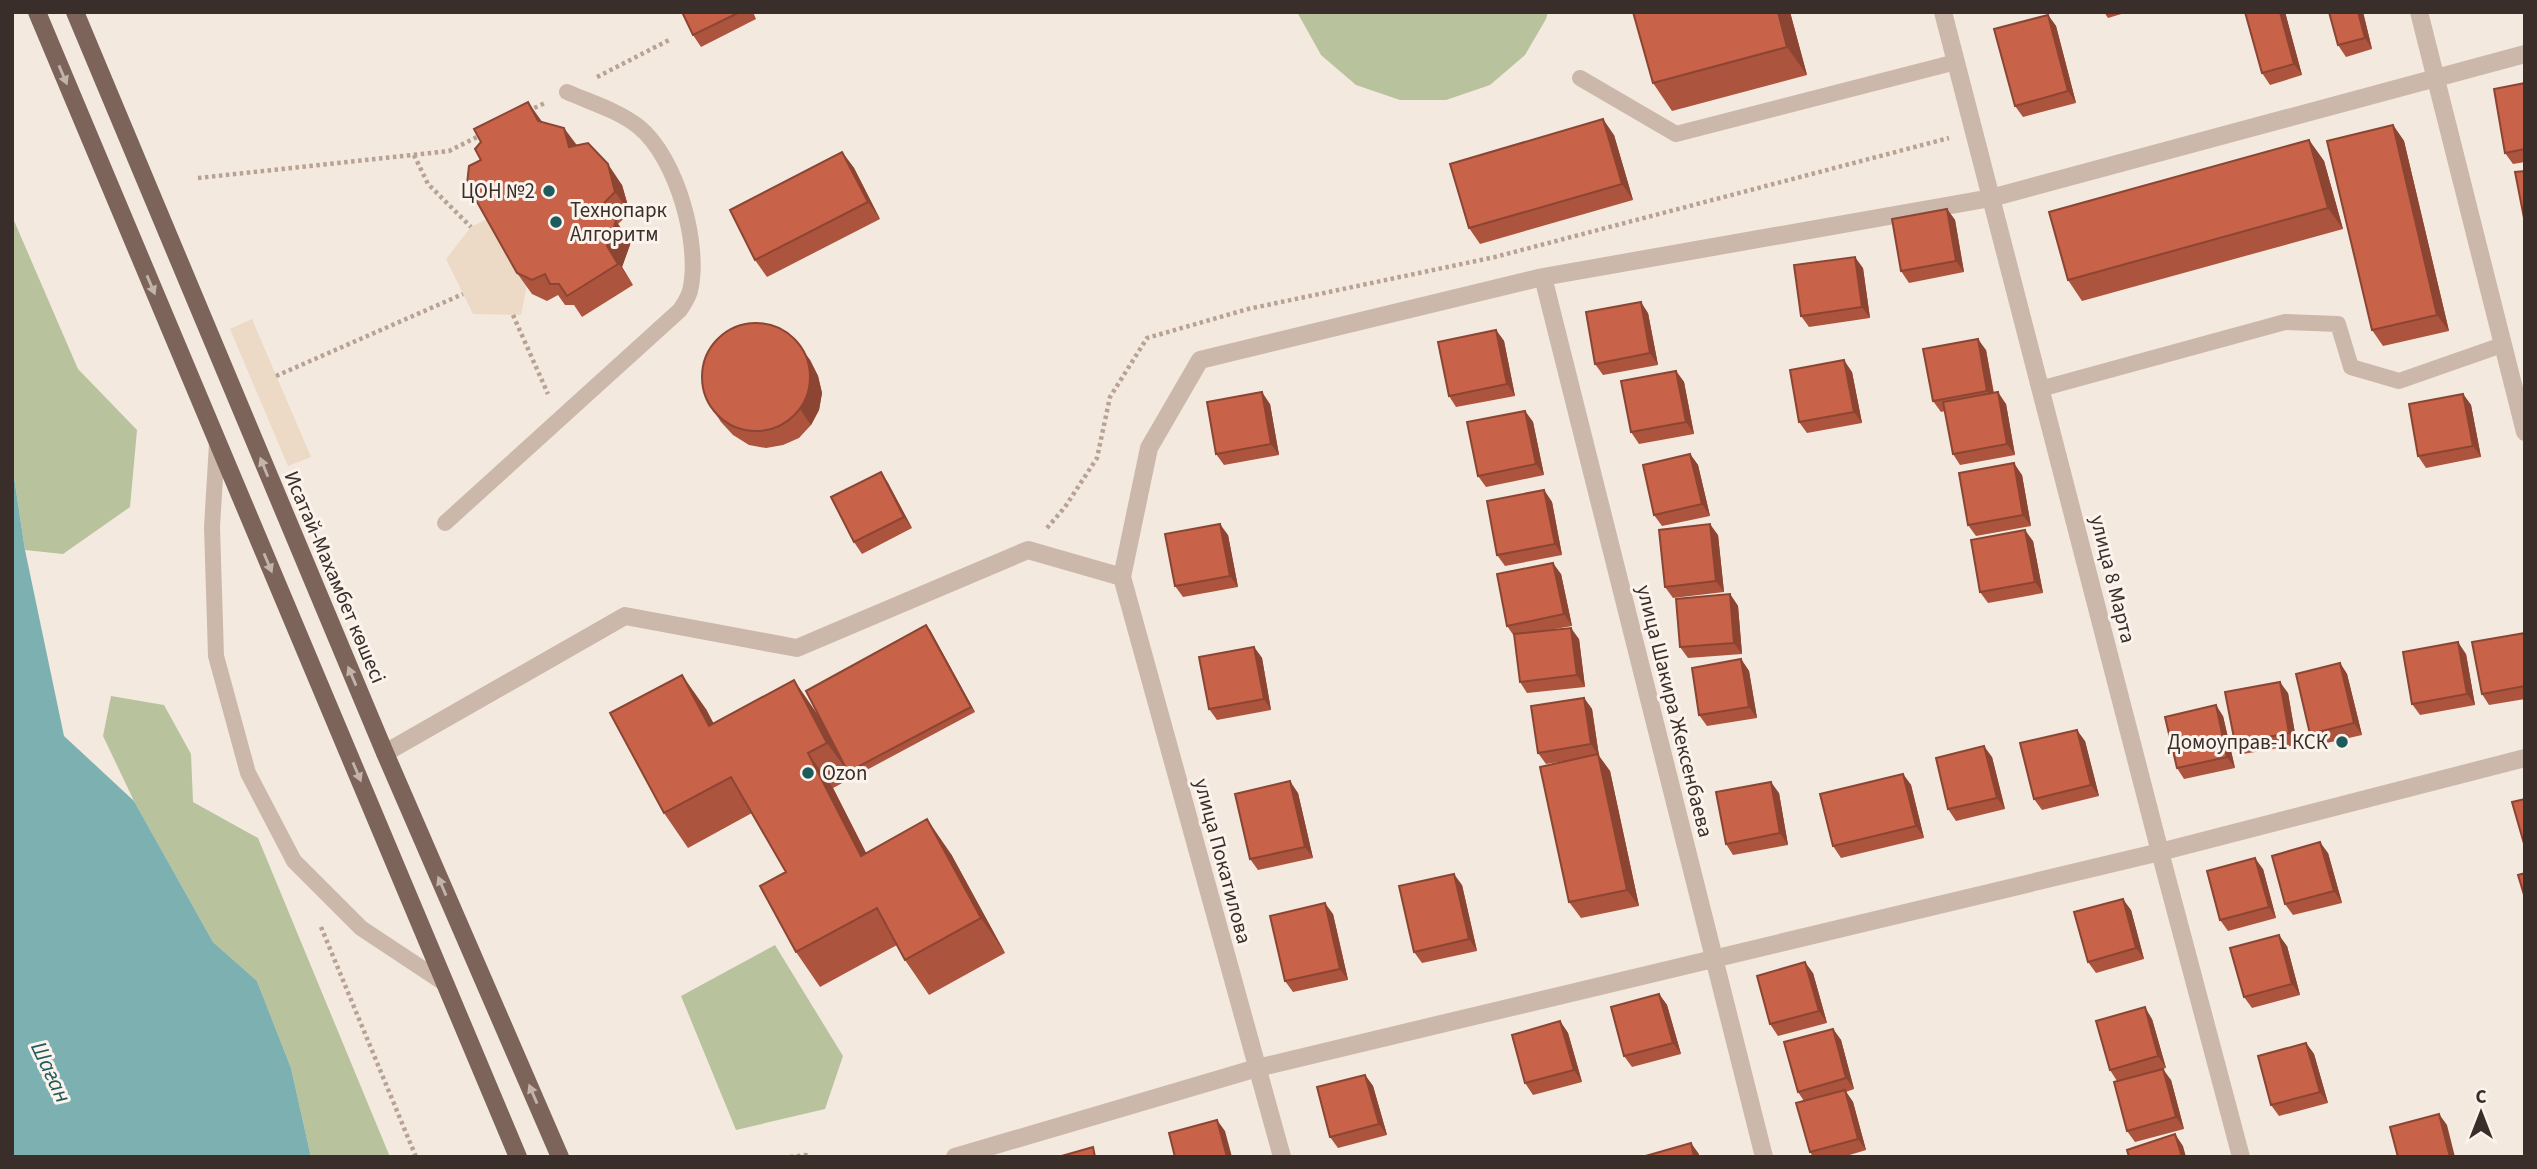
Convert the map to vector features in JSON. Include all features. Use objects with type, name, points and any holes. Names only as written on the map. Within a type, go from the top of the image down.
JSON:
[{"type":"main road","points":[[37,12],[518,1157]]},
{"type":"main road","name":"Исатай-Махамбет көшесі","points":[[75,12],[384,753],[560,1157]]},
{"type":"street","name":"улица 8 Марта","points":[[1943,12],[2241,1157]]},
{"type":"street","points":[[2419,12],[2525,432]]},
{"type":"street","points":[[384,753],[625,616],[797,649],[1028,550],[1122,577],[1149,448],[1200,360],[1543,277],[1991,198],[2525,54]]},
{"type":"street","name":"улица Шакира Жексенбаева","points":[[1543,277],[1763,1157]]},
{"type":"street","name":"улица Покатилова","points":[[1122,577],[1282,1157]]},
{"type":"street","points":[[956,1157],[1257,1068],[2160,852],[2525,758]]},
{"type":"lane","points":[[1580,78],[1676,134],[1956,62]]},
{"type":"lane","points":[[445,523],[680,310],[690,294],[693,270],[688,228],[667,161],[639,127],[567,92]]},
{"type":"lane","points":[[2040,389],[2284,322],[2338,324],[2351,367],[2399,381],[2502,345]]},
{"type":"lane","points":[[217,444],[212,527],[216,656],[248,773],[294,861],[361,928],[447,985]]},
{"type":"path","points":[[520,115],[669,40]]},
{"type":"path","points":[[198,178],[449,151],[485,133]]},
{"type":"path","points":[[414,155],[428,184],[471,227]]},
{"type":"path","points":[[276,376],[463,294]]},
{"type":"path","points":[[513,315],[559,419]]},
{"type":"path","points":[[321,925],[416,1157]]},
{"type":"path","points":[[790,1157],[811,1157]]},
{"type":"green space","points":[[1297,12],[1548,12],[1525,55],[1490,85],[1446,100],[1400,100],[1356,85],[1321,55]]},
{"type":"green space","points":[[12,216],[78,369],[137,430],[130,507],[63,554],[25,550],[12,464]]},
{"type":"green space","points":[[111,696],[164,705],[191,754],[193,802],[258,838],[390,1157],[311,1157],[291,1068],[257,981],[213,942],[134,801],[103,736]]},
{"type":"green space","points":[[775,945],[843,1056],[825,1109],[736,1130],[681,996]]},
{"type":"shaded area","points":[[489,218],[527,285],[521,315],[473,314],[446,259],[471,227]]},
{"type":"shaded area","points":[[252,319],[311,457],[288,466],[230,329]]},
{"type":"water","name":"Шаған","points":[[12,464],[25,550],[64,736],[134,801],[213,942],[257,981],[291,1068],[311,1157],[12,1157]]},
{"type":"building","points":[[682,12],[740,12],[693,35]]},
{"type":"building","points":[[1633,12],[1778,12],[1787,47],[1653,83]]},
{"type":"building","points":[[2245,12],[2280,12],[2294,64],[2262,73]]},
{"type":"building","points":[[2329,12],[2358,12],[2365,38],[2338,45]]},
{"type":"building","points":[[2048,15],[2068,91],[2015,106],[1994,29]]},
{"type":"building","points":[[2525,83],[2525,149],[2505,153],[2494,89]]},
{"type":"building","name":"Технопарк Алгоритм","points":[[528,102],[538,121],[564,128],[569,147],[588,143],[608,164],[615,192],[602,205],[616,221],[607,246],[618,264],[567,296],[559,284],[550,284],[545,274],[532,280],[517,273],[467,184],[469,166],[481,160],[475,149],[481,142],[474,129]]},
{"type":"building","points":[[1603,119],[1622,184],[1469,228],[1450,164]]},
{"type":"building","points":[[2393,125],[2437,315],[2372,330],[2327,141]]},
{"type":"building","points":[[2309,140],[2328,208],[2068,280],[2049,212]]},
{"type":"building","points":[[842,152],[868,202],[755,260],[730,210]]},
{"type":"building","points":[[2525,171],[2525,223],[2515,172]]},
{"type":"building","points":[[1947,209],[1956,261],[1901,271],[1892,219]]},
{"type":"building","points":[[1855,257],[1862,307],[1801,316],[1794,265]]},
{"type":"building","points":[[1641,302],[1650,353],[1595,364],[1586,312]]},
{"type":"building","points":[[756,323],[776,328],[794,339],[805,357],[810,377],[805,397],[794,415],[776,426],[756,431],[736,426],[718,415],[707,397],[702,377],[707,357],[718,339],[736,328]]},
{"type":"building","points":[[1496,330],[1507,384],[1449,396],[1438,342]]},
{"type":"building","points":[[1978,339],[1987,391],[1933,401],[1923,349]]},
{"type":"building","points":[[1844,360],[1854,412],[1799,422],[1790,370]]},
{"type":"building","points":[[1676,371],[1686,422],[1631,432],[1621,381]]},
{"type":"building","points":[[1262,392],[1271,444],[1216,454],[1207,402]]},
{"type":"building","points":[[1998,392],[2007,444],[1953,454],[1943,402]]},
{"type":"building","points":[[2463,394],[2473,446],[2418,456],[2409,404]]},
{"type":"building","points":[[1525,411],[1536,464],[1478,476],[1467,422]]},
{"type":"building","points":[[1690,454],[1702,504],[1654,515],[1643,465]]},
{"type":"building","points":[[2014,463],[2023,515],[1968,525],[1959,473]]},
{"type":"building","points":[[881,472],[904,517],[854,542],[831,497]]},
{"type":"building","points":[[1544,490],[1555,544],[1497,555],[1487,501]]},
{"type":"building","points":[[1220,524],[1230,576],[1175,586],[1165,534]]},
{"type":"building","points":[[1710,524],[1716,581],[1665,587],[1659,530]]},
{"type":"building","points":[[2025,530],[2035,582],[1980,592],[1971,540]]},
{"type":"building","points":[[1553,563],[1564,614],[1507,626],[1497,574]]},
{"type":"building","points":[[1730,594],[1734,643],[1680,647],[1676,599]]},
{"type":"building","points":[[926,625],[971,707],[848,772],[806,691]]},
{"type":"building","points":[[1571,628],[1577,675],[1520,682],[1514,634]]},
{"type":"building","points":[[2525,633],[2525,686],[2482,694],[2472,642]]},
{"type":"building","points":[[2458,642],[2467,694],[2412,704],[2403,652]]},
{"type":"building","points":[[1254,647],[1264,699],[1209,709],[1199,657]]},
{"type":"building","points":[[1741,659],[1749,707],[1699,715],[1692,668]]},
{"type":"building","points":[[2340,663],[2354,723],[2310,734],[2296,674]]},
{"type":"building","points":[[682,675],[709,726],[794,680],[827,743],[808,753],[861,856],[927,819],[981,918],[905,960],[877,908],[796,952],[760,886],[786,872],[731,777],[664,813],[610,713]]},
{"type":"building","points":[[2280,682],[2289,733],[2235,743],[2225,692]]},
{"type":"building","points":[[1584,698],[1591,744],[1538,753],[1531,706]]},
{"type":"building","points":[[2216,705],[2227,757],[2177,768],[2165,717]]},
{"type":"building","points":[[2077,730],[2091,785],[2034,799],[2020,743]]},
{"type":"building","points":[[1984,746],[1997,798],[1948,809],[1936,758]]},
{"type":"building","points":[[1598,754],[1627,890],[1569,902],[1540,767]]},
{"type":"building","points":[[1903,774],[1916,826],[1833,846],[1820,794]]},
{"type":"building","points":[[1290,781],[1305,847],[1250,859],[1235,794]]},
{"type":"building","points":[[1771,782],[1780,833],[1726,844],[1716,792]]},
{"type":"building","points":[[2525,799],[2525,847],[2512,802]]},
{"type":"building","points":[[2320,842],[2334,891],[2285,904],[2272,856]]},
{"type":"building","points":[[2255,858],[2269,907],[2220,920],[2207,871]]},
{"type":"building","points":[[2525,873],[2525,898],[2518,875]]},
{"type":"building","points":[[1454,874],[1469,939],[1414,952],[1399,886]]},
{"type":"building","points":[[2123,899],[2136,948],[2088,962],[2074,912]]},
{"type":"building","points":[[1325,903],[1340,969],[1285,981],[1270,916]]},
{"type":"building","points":[[2279,935],[2292,984],[2244,997],[2230,948]]},
{"type":"building","points":[[1805,962],[1819,1011],[1770,1024],[1757,976]]},
{"type":"building","points":[[1659,994],[1673,1043],[1624,1056],[1611,1007]]},
{"type":"building","points":[[2145,1007],[2158,1056],[2110,1070],[2096,1021]]},
{"type":"building","points":[[1560,1021],[1574,1070],[1525,1083],[1512,1035]]},
{"type":"building","points":[[1833,1029],[1846,1078],[1798,1092],[1784,1042]]},
{"type":"building","points":[[2306,1043],[2320,1092],[2271,1105],[2258,1056]]},
{"type":"building","points":[[2163,1069],[2176,1117],[2127,1131],[2114,1082]]},
{"type":"building","points":[[1365,1075],[1379,1124],[1330,1137],[1317,1087]]},
{"type":"building","points":[[1845,1090],[1858,1139],[1810,1152],[1796,1103]]},
{"type":"building","points":[[2439,1114],[2450,1157],[2398,1157],[2390,1127]]},
{"type":"building","points":[[1217,1120],[1227,1157],[1175,1157],[1169,1133]]},
{"type":"building","points":[[2175,1134],[2182,1157],[2129,1157],[2127,1150]]},
{"type":"building","points":[[1691,1143],[1694,1157],[1642,1157]]},
{"type":"building","points":[[1093,1147],[1095,1157],[1058,1157]]},
{"type":"place","name":"ЦОН №2","points":[[549,191]]},
{"type":"place","name":"Технопарк Алгоритм","points":[[556,222]]},
{"type":"place","name":"Домоуправ-1 КСК","points":[[2342,742]]},
{"type":"place","name":"Ozon","points":[[808,773]]}]
